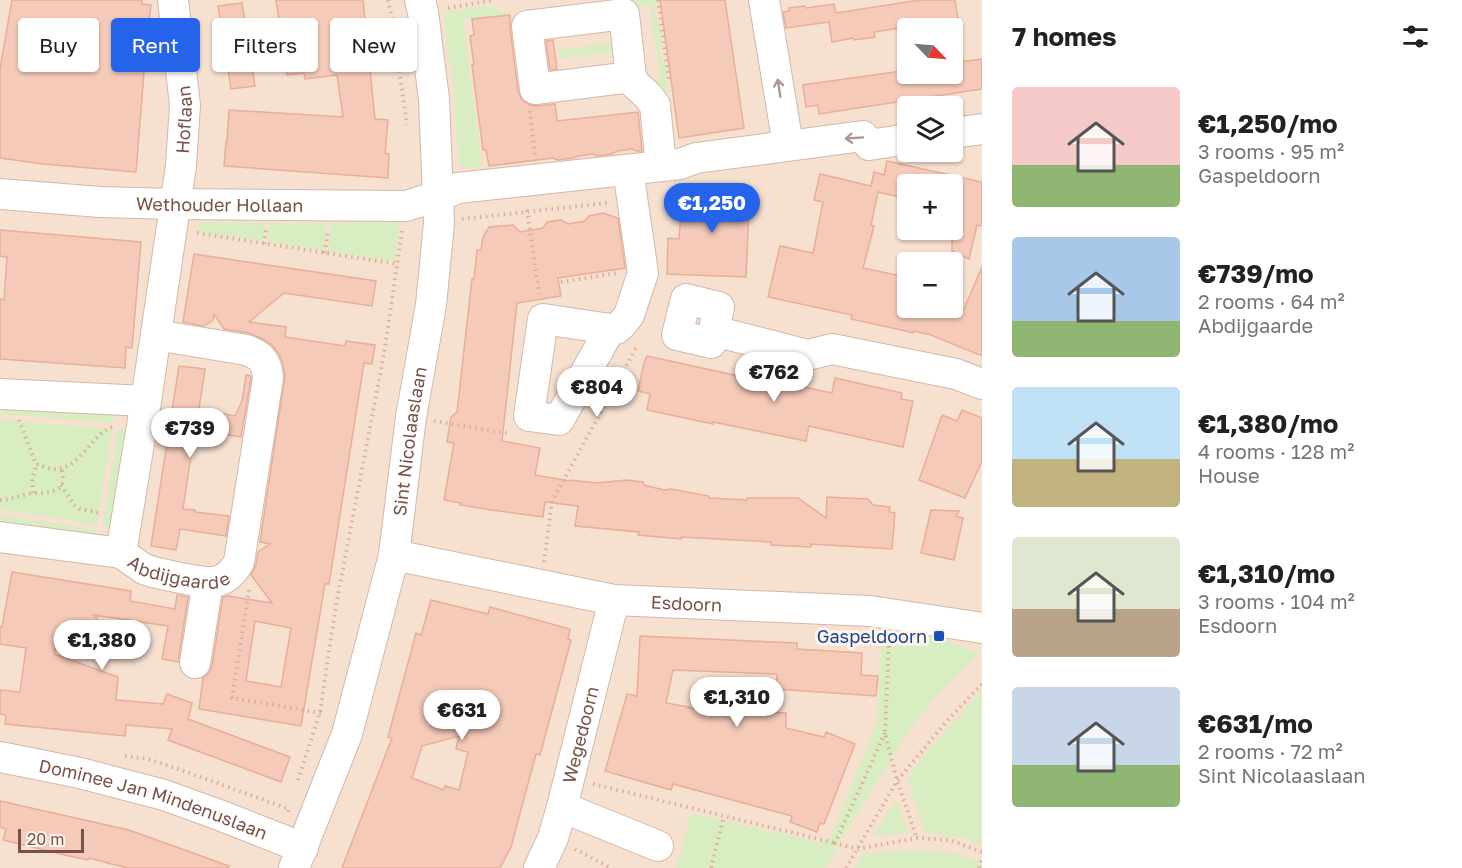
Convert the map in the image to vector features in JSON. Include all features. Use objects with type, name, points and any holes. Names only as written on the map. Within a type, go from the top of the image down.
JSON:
[{"type":"street","name":"Hoflaan","points":[[173,0],[185,105],[181,166],[175,204]]},
{"type":"street","points":[[764,0],[788,146]]},
{"type":"street","name":"Sint Nicolaaslaan","points":[[298,858],[351,722],[394,555],[411,417],[431,305],[437,244],[438,196],[434,99],[421,6]]},
{"type":"street","points":[[631,77],[535,89],[527,26],[624,14],[631,77],[654,105],[673,164]]},
{"type":"street","points":[[963,132],[982,129]]},
{"type":"street","name":"Wethouder Hollaan","points":[[0,194],[100,202],[406,206],[458,188],[628,170],[673,164],[696,158],[863,136],[869,145],[897,141]]},
{"type":"street","points":[[610,329],[559,420],[529,416],[543,319],[616,329],[629,315],[643,273],[628,170]]},
{"type":"street","name":"Abdijgaarde","points":[[121,553],[175,204]]},
{"type":"street","points":[[714,332],[808,355],[832,349],[956,374],[982,384]]},
{"type":"street","name":"Abdijgaarde","points":[[0,537],[121,553],[144,569],[153,572],[221,576],[239,562],[268,378],[267,369],[263,359],[256,353],[156,335]]},
{"type":"street","points":[[0,394],[146,401]]},
{"type":"street","name":"Esdoorn","points":[[394,555],[614,600],[870,611],[982,628]]},
{"type":"street","points":[[195,663],[221,576]]},
{"type":"street","name":"Wegedoorn","points":[[539,868],[553,837],[562,807],[614,600]]},
{"type":"street","name":"Dominee Jan Mindenuslaan","points":[[0,757],[80,773],[164,795],[222,816],[298,858]]},
{"type":"street","points":[[562,807],[658,846]]},
{"type":"path","points":[[388,0],[408,135]]},
{"type":"path","points":[[421,6],[494,0]]},
{"type":"path","points":[[535,89],[529,97],[528,212],[543,319]]},
{"type":"path","points":[[438,196],[460,219],[633,201]]},
{"type":"path","points":[[175,204],[196,233],[398,264]]},
{"type":"path","points":[[296,789],[320,712],[336,605],[384,354],[406,206]]},
{"type":"path","points":[[411,417],[514,434],[529,416]]},
{"type":"path","points":[[19,419],[36,464],[32,482],[33,493]]},
{"type":"path","points":[[36,464],[53,469],[62,468],[80,456],[106,430],[115,426],[113,437]]},
{"type":"path","points":[[0,500],[56,490],[63,481],[62,468]]},
{"type":"path","points":[[61,485],[74,505],[80,509],[102,514]]},
{"type":"path","points":[[101,521],[104,503]]},
{"type":"path","points":[[221,576],[250,588],[232,698],[320,712],[351,722]]},
{"type":"path","points":[[890,614],[885,733],[897,781],[917,838]]},
{"type":"path","points":[[846,868],[897,781],[946,722],[982,684]]},
{"type":"path","points":[[835,843],[885,733]]},
{"type":"path","points":[[569,778],[857,849],[917,838],[950,840],[982,852]]},
{"type":"path","points":[[289,809],[292,799]]},
{"type":"path","points":[[711,868],[724,816]]},
{"type":"path","points":[[553,837],[611,868]]},
{"type":"path","points":[[979,868],[982,860]]},
{"type":"shaded area","points":[[0,0],[982,0],[982,868],[0,868]]},
{"type":"green space","points":[[630,0],[656,0],[654,4],[656,17],[658,17],[673,137],[645,81],[660,77],[650,6],[632,7]]},
{"type":"green space","points":[[489,5],[508,15],[463,20],[482,167],[467,168],[459,163],[454,94],[443,13]]},
{"type":"green space","points":[[614,42],[615,52],[560,59],[559,49]]},
{"type":"green space","points":[[199,222],[265,223],[263,241],[197,231]]},
{"type":"green space","points":[[400,222],[395,261],[327,251],[331,223]]},
{"type":"green space","points":[[269,223],[327,223],[323,250],[266,241]]},
{"type":"green space","points":[[2,403],[114,410],[112,423],[1,414]]},
{"type":"green space","points":[[0,420],[112,429],[97,525],[0,509]]},
{"type":"green space","points":[[118,429],[131,431],[116,528],[102,526]]},
{"type":"green space","points":[[0,515],[96,530],[95,542],[0,527]]},
{"type":"green space","points":[[882,626],[920,629],[974,652],[979,652],[931,702],[908,732],[826,868],[676,868],[691,813],[817,842],[831,838],[877,723]]},
{"type":"green space","points":[[982,689],[982,845],[961,837],[925,833],[908,779],[920,760]]},
{"type":"green space","points":[[896,800],[908,833],[873,836]]},
{"type":"green space","points":[[916,850],[957,854],[982,863],[982,868],[855,868],[862,854]]},
{"type":"building","points":[[12,0],[142,0],[142,4],[151,5],[149,18],[111,18],[111,72],[144,72],[136,172],[0,158],[0,69]]},
{"type":"building","points":[[276,0],[363,0],[365,18],[330,18],[330,72],[370,72],[375,119],[388,120],[385,153],[389,154],[388,178],[224,166],[229,110],[343,117],[337,75],[305,79],[304,73],[287,75],[287,72],[318,72],[318,18],[279,18]]},
{"type":"building","points":[[660,0],[725,0],[744,128],[679,138]]},
{"type":"building","points":[[920,0],[955,0],[958,18],[897,18],[897,28],[874,32],[875,37],[832,42],[829,22],[786,28],[783,12],[789,11],[789,8],[834,4],[836,13]]},
{"type":"building","points":[[242,3],[244,18],[220,18],[218,6]]},
{"type":"building","points":[[510,15],[518,91],[522,100],[529,105],[537,106],[555,104],[557,121],[638,112],[642,151],[632,149],[598,156],[593,154],[558,160],[553,158],[489,166],[486,150],[483,150],[472,65],[474,65],[470,36],[474,35],[472,19]]},
{"type":"building","points":[[553,40],[557,69],[550,70],[546,41]]},
{"type":"building","points":[[982,59],[982,89],[936,96],[897,96],[897,102],[819,114],[818,105],[806,107],[803,85],[897,72],[897,84],[963,84],[963,62]]},
{"type":"building","points":[[228,72],[253,72],[255,86],[231,89]]},
{"type":"building","points":[[887,161],[946,174],[897,174],[897,196],[878,192],[871,225],[874,226],[863,268],[897,275],[897,318],[963,318],[963,309],[982,267],[982,356],[931,335],[851,319],[852,315],[768,297],[780,246],[813,253],[823,202],[814,200],[820,174],[871,186],[874,172],[884,175]]},
{"type":"building","points":[[963,178],[982,182],[982,226],[977,225],[969,259],[963,256],[963,252],[952,251],[952,240],[963,240]]},
{"type":"building","points":[[691,185],[750,187],[746,277],[667,274],[668,238],[679,239],[681,212],[689,212]]},
{"type":"building","points":[[603,213],[618,218],[625,268],[558,278],[561,296],[517,303],[502,441],[540,448],[535,475],[570,481],[597,483],[627,480],[643,482],[644,485],[664,490],[671,489],[709,496],[709,498],[747,500],[747,498],[798,498],[826,518],[827,497],[868,499],[873,505],[890,507],[889,512],[895,513],[892,549],[811,544],[811,547],[771,545],[771,542],[638,535],[639,532],[575,526],[578,506],[545,502],[543,517],[460,505],[461,503],[444,500],[454,443],[447,442],[451,417],[457,412],[472,279],[474,279],[477,250],[481,250],[483,237],[489,227],[513,225],[520,232],[543,228],[547,222],[561,220],[568,224],[585,221],[589,216]]},
{"type":"building","points":[[0,230],[141,242],[132,348],[126,347],[125,368],[0,359],[0,299],[4,300],[7,257],[0,256]]},
{"type":"building","points":[[194,254],[376,281],[372,306],[284,293],[249,322],[286,327],[285,337],[345,346],[346,341],[375,345],[372,364],[364,363],[329,584],[325,584],[301,726],[199,709],[203,678],[212,666],[223,597],[272,603],[251,575],[256,565],[258,552],[270,544],[260,542],[285,376],[279,354],[263,339],[249,333],[224,329],[214,314],[213,320],[204,326],[183,322]],"holes":[[[255,621],[291,628],[281,687],[246,681]]]},
{"type":"building","points":[[647,356],[739,376],[740,372],[832,393],[835,378],[902,393],[901,399],[913,401],[903,447],[809,426],[806,441],[647,410],[650,394],[638,391]]},
{"type":"building","points":[[179,366],[205,369],[199,409],[235,416],[242,401],[246,375],[251,378],[241,437],[196,430],[192,449],[183,509],[229,516],[226,536],[180,529],[176,550],[151,546]]},
{"type":"building","points":[[962,410],[982,418],[982,461],[965,498],[919,480],[942,415],[957,421]]},
{"type":"building","points":[[931,510],[959,511],[956,516],[963,518],[954,560],[921,553]]},
{"type":"building","points":[[12,572],[131,591],[130,601],[175,609],[177,595],[188,597],[178,662],[162,659],[168,626],[94,615],[124,652],[58,639],[54,654],[118,677],[116,700],[163,704],[167,694],[192,703],[188,719],[290,757],[281,782],[168,740],[172,729],[126,725],[125,736],[5,724],[6,715],[0,714],[0,690],[20,692],[26,648],[0,644],[0,627],[2,627]]},
{"type":"building","points":[[431,600],[488,614],[490,607],[570,629],[568,639],[571,640],[540,755],[536,754],[511,847],[500,868],[342,868],[392,738],[388,737],[416,633],[421,635]],"holes":[[[459,736],[456,749],[468,752],[459,790],[445,786],[444,790],[412,778],[422,746]]]},
{"type":"building","points":[[640,636],[797,643],[797,649],[862,653],[861,675],[878,676],[876,696],[776,689],[777,674],[673,670],[666,703],[688,708],[786,713],[786,728],[824,737],[826,732],[855,744],[824,824],[820,823],[817,832],[790,822],[792,816],[673,784],[671,790],[605,771],[627,694],[637,696]]},
{"type":"building","points":[[0,801],[129,830],[229,866],[228,868],[127,868],[3,840],[6,829],[0,827]]},
{"type":"place","name":"Gaspeldoorn","points":[[939,636]]}]
